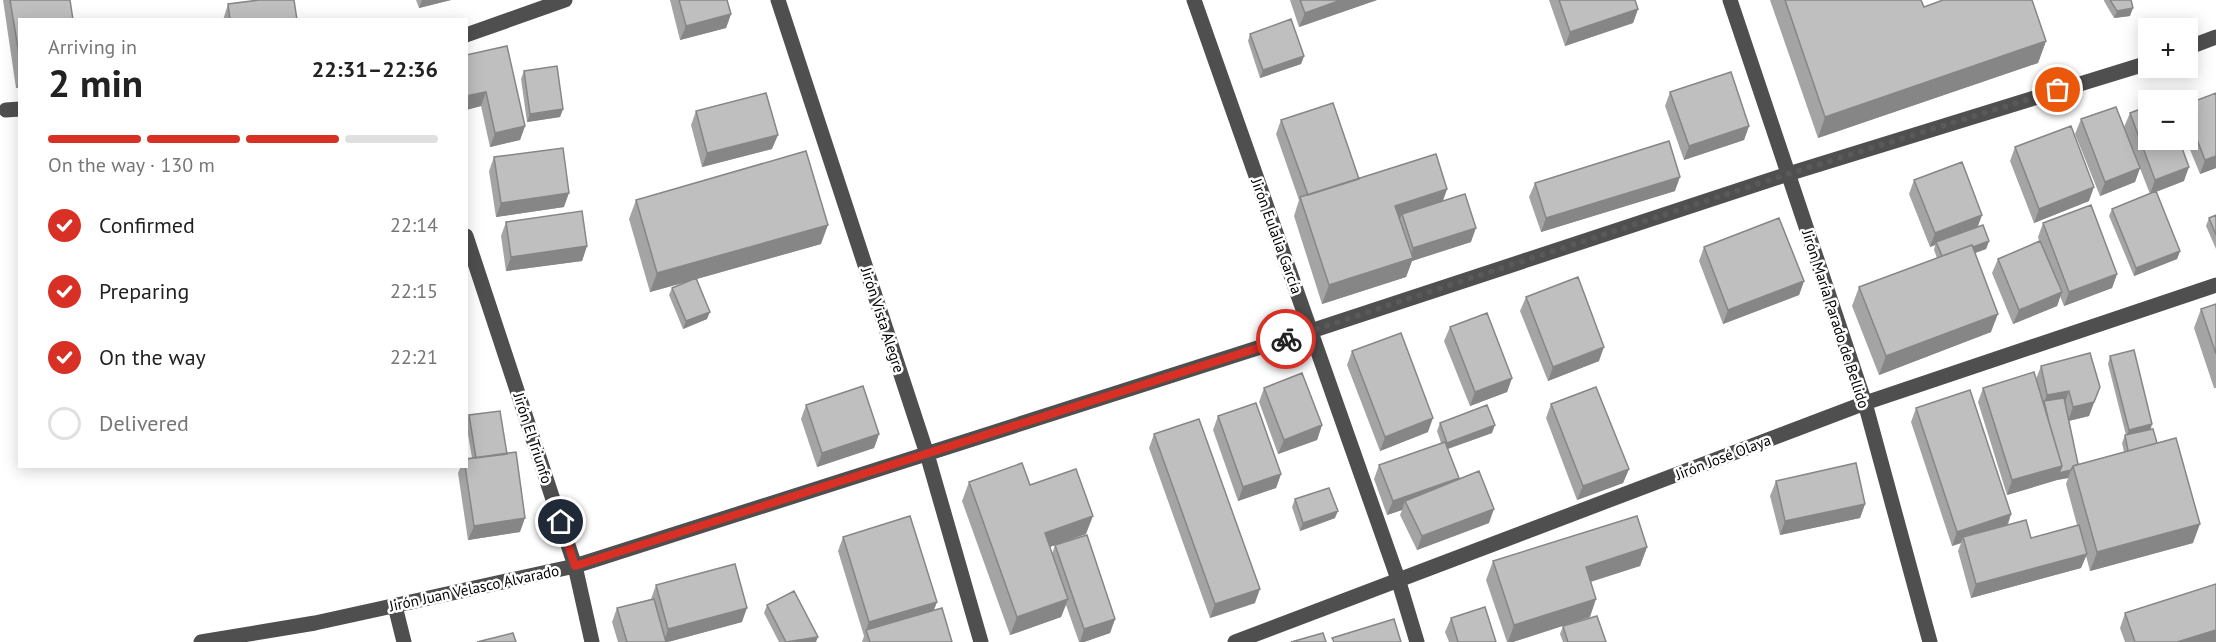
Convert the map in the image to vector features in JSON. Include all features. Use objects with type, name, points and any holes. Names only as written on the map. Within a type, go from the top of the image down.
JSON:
[{"type":"street","points":[[468,34],[565,0]]},
{"type":"street","name":"Jirón Vista Alegre","points":[[778,0],[927,454],[981,642]]},
{"type":"street","name":"Jirón Eulalia García","points":[[1194,0],[1398,579],[1417,642]]},
{"type":"street","name":"Jirón María Parado de Bellido","points":[[1730,0],[1865,403],[1930,642]]},
{"type":"street","points":[[2198,44],[2216,37]]},
{"type":"street","name":"Jirón Juan Velasco Alvarado","points":[[201,642],[315,623],[575,566],[1311,331],[1788,174],[2138,66]]},
{"type":"street","name":"Jirón El Triunfo","points":[[468,242],[575,566],[592,642]]},
{"type":"street","name":"Jirón José Olaya","points":[[1235,642],[1865,403],[2216,285]]},
{"type":"street","points":[[395,606],[404,642]]},
{"type":"building","points":[[10,0],[70,0],[73,18],[18,18],[18,48]]},
{"type":"building","points":[[259,0],[294,0],[297,18],[230,18],[228,4]]},
{"type":"building","points":[[679,0],[727,0],[731,14],[686,26]]},
{"type":"building","points":[[1300,0],[1341,0],[1305,13]]},
{"type":"building","points":[[1559,0],[1635,0],[1638,9],[1570,32]]},
{"type":"building","points":[[1785,0],[1921,0],[1924,7],[1943,0],[2032,0],[2046,41],[1825,117]]},
{"type":"building","points":[[2110,0],[2131,0],[2133,8],[2117,11]]},
{"type":"building","points":[[1291,19],[1304,56],[1263,70],[1250,34]]},
{"type":"building","points":[[507,46],[525,126],[495,133],[486,92],[468,96],[468,55]]},
{"type":"building","points":[[557,66],[563,109],[530,114],[524,71]]},
{"type":"building","points":[[1731,72],[1749,126],[1689,146],[1670,92]]},
{"type":"building","points":[[766,93],[778,135],[707,153],[696,111]]},
{"type":"building","points":[[2216,93],[2216,156],[2205,160],[2198,142],[2198,100]]},
{"type":"building","points":[[1333,103],[1359,179],[1308,195],[1281,120]]},
{"type":"building","points":[[2116,107],[2140,168],[2105,182],[2081,119]]},
{"type":"building","points":[[2138,110],[2138,134],[2130,113]]},
{"type":"building","points":[[2071,126],[2094,187],[2039,209],[2015,147]]},
{"type":"building","points":[[1669,141],[1680,177],[1546,218],[1535,183]]},
{"type":"building","points":[[563,148],[569,193],[501,203],[494,157]]},
{"type":"building","points":[[2144,150],[2183,150],[2189,167],[2155,180]]},
{"type":"building","points":[[806,151],[828,225],[657,273],[636,200]]},
{"type":"building","points":[[1436,154],[1447,189],[1395,206],[1413,258],[1329,285],[1300,197]]},
{"type":"building","points":[[1962,162],[1982,215],[1935,233],[1914,180]]},
{"type":"building","points":[[2156,191],[2180,251],[2136,268],[2112,209]]},
{"type":"building","points":[[1465,194],[1476,228],[1413,248],[1402,214]]},
{"type":"building","points":[[2091,205],[2117,274],[2069,292],[2043,223]]},
{"type":"building","points":[[582,211],[587,246],[511,257],[506,222]]},
{"type":"building","points":[[2216,215],[2216,235],[2209,218]]},
{"type":"building","points":[[1779,218],[1804,281],[1728,310],[1704,247]]},
{"type":"building","points":[[1983,225],[1989,241],[1942,256],[1936,242]]},
{"type":"building","points":[[2040,241],[2062,292],[2019,310],[1998,259]]},
{"type":"building","points":[[1972,245],[1998,314],[1886,356],[1859,287]]},
{"type":"building","points":[[1578,277],[1604,347],[1553,367],[1526,297]]},
{"type":"building","points":[[696,278],[710,312],[686,321],[672,288]]},
{"type":"building","points":[[2216,304],[2216,354],[2201,309]]},
{"type":"building","points":[[1487,313],[1512,378],[1475,392],[1450,327]]},
{"type":"building","points":[[1401,333],[1433,418],[1385,437],[1352,351]]},
{"type":"building","points":[[2134,350],[2152,424],[2129,430],[2110,356]]},
{"type":"building","points":[[2090,353],[2100,387],[2094,402],[2073,407],[2069,391],[2047,395],[2041,366]]},
{"type":"building","points":[[2034,372],[2062,466],[2012,480],[1983,388]]},
{"type":"building","points":[[1302,373],[1322,425],[1284,440],[1264,388]]},
{"type":"building","points":[[863,386],[879,434],[822,453],[806,405]]},
{"type":"building","points":[[1596,387],[1629,469],[1583,486],[1551,404]]},
{"type":"building","points":[[1970,390],[2011,514],[1957,532],[1916,408]]},
{"type":"building","points":[[2064,398],[2078,464],[2071,470],[2059,473],[2062,466],[2044,401]]},
{"type":"building","points":[[1256,403],[1281,474],[1243,487],[1218,416]]},
{"type":"building","points":[[1487,405],[1495,425],[1447,443],[1440,423]]},
{"type":"building","points":[[500,411],[507,454],[476,458],[469,415]]},
{"type":"building","points":[[1199,419],[1260,589],[1215,604],[1154,434]]},
{"type":"building","points":[[2153,429],[2157,443],[2128,451],[2125,435]]},
{"type":"building","points":[[2176,438],[2200,524],[2097,552],[2073,466]]},
{"type":"building","points":[[1445,442],[1459,478],[1393,501],[1379,465]]},
{"type":"building","points":[[516,452],[525,518],[474,526],[465,468],[468,468],[468,459]]},
{"type":"building","points":[[1022,463],[1030,485],[1076,469],[1093,516],[1045,533],[1068,599],[1017,617],[969,482]]},
{"type":"building","points":[[1856,463],[1865,504],[1785,521],[1776,481]]},
{"type":"building","points":[[1479,471],[1494,509],[1422,536],[1405,501]]},
{"type":"building","points":[[1329,488],[1338,511],[1303,523],[1295,499]]},
{"type":"building","points":[[910,516],[937,602],[869,622],[843,537]]},
{"type":"building","points":[[1637,516],[1647,547],[1586,567],[1596,599],[1514,625],[1493,561]]},
{"type":"building","points":[[2026,520],[2031,538],[2079,525],[2087,554],[1976,584],[1963,537]]},
{"type":"building","points":[[1087,535],[1115,619],[1084,629],[1055,545]]},
{"type":"building","points":[[735,564],[747,608],[668,629],[656,585]]},
{"type":"building","points":[[2216,584],[2216,630],[2177,642],[2135,642],[2125,613]]},
{"type":"building","points":[[794,591],[818,637],[786,642],[767,605]]},
{"type":"building","points":[[654,599],[666,642],[627,642],[617,608]]},
{"type":"building","points":[[1485,607],[1496,642],[1458,642],[1451,618]]},
{"type":"building","points":[[942,608],[952,642],[870,642],[866,630]]},
{"type":"building","points":[[1597,616],[1606,642],[1568,642],[1563,626]]},
{"type":"building","points":[[1394,619],[1401,642],[1334,642],[1332,638]]},
{"type":"building","points":[[513,633],[516,642],[477,642]]},
{"type":"building","points":[[1323,633],[1326,642],[1291,642]]},
{"type":"way so far","points":[[1286,339],[1788,174],[2058,90]]},
{"type":"route","points":[[561,522],[575,566],[1286,339]]}]
